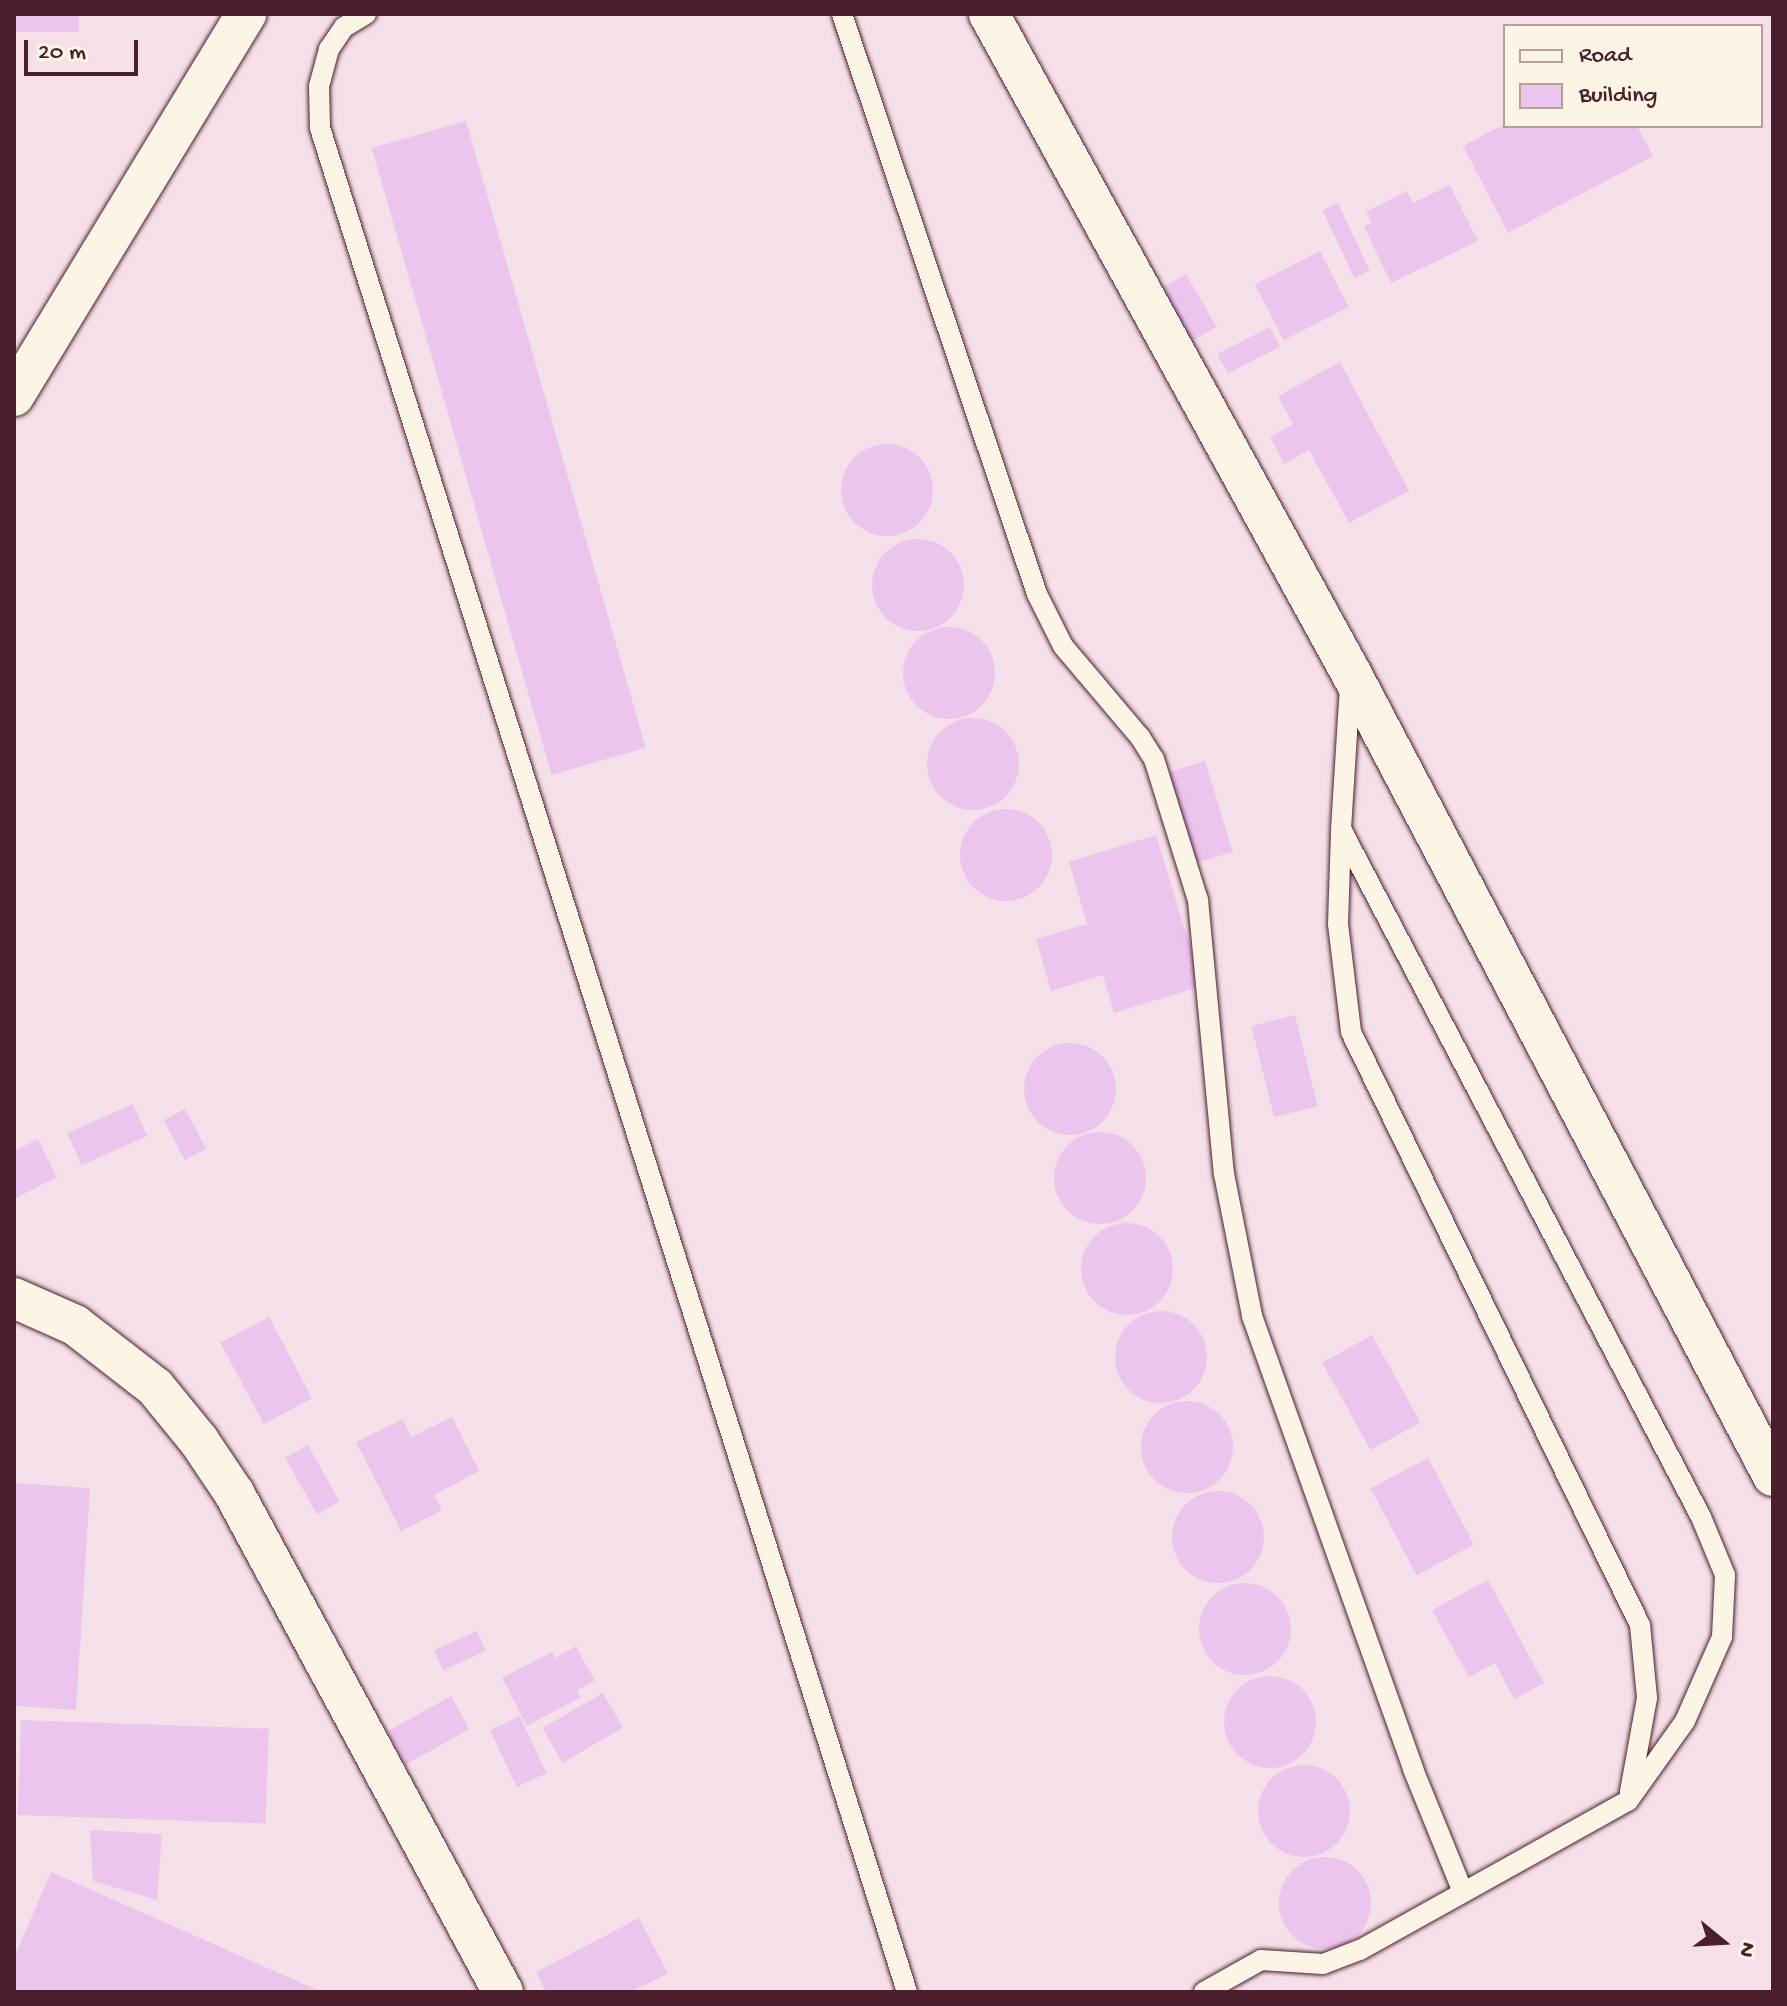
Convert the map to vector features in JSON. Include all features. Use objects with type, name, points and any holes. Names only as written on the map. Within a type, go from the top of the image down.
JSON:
[{"type":"street","points":[[14,396],[246,14]]},
{"type":"street","points":[[989,14],[1351,673],[1773,1476]]},
{"type":"street","points":[[14,1298],[75,1325],[155,1387],[199,1441],[234,1493],[503,1992]]},
{"type":"lane","points":[[366,14],[344,27],[329,49],[319,86],[320,128],[907,1992]]},
{"type":"lane","points":[[842,14],[1037,594],[1063,646],[1140,737],[1154,759],[1198,900],[1224,1174],[1252,1316],[1413,1769],[1463,1892]]},
{"type":"lane","points":[[1351,673],[1338,924],[1351,1032],[1640,1625],[1647,1698],[1628,1801]]},
{"type":"lane","points":[[1204,1992],[1261,1960],[1323,1964],[1348,1955],[1628,1801],[1685,1721],[1722,1637],[1725,1575],[1694,1503],[1341,829]]},
{"type":"shaded area","points":[[14,14],[1773,14],[1773,1992],[14,1992]]},
{"type":"building","points":[[14,14],[79,14],[79,32],[14,32]]},
{"type":"building","points":[[466,121],[646,748],[552,775],[372,148]]},
{"type":"building","points":[[1503,125],[1503,128],[1638,128],[1653,156],[1508,233],[1463,146]]},
{"type":"building","points":[[1450,185],[1478,241],[1391,283],[1364,227],[1371,223],[1366,212],[1407,191],[1413,203]]},
{"type":"building","points":[[1338,203],[1370,271],[1354,278],[1323,210]]},
{"type":"building","points":[[1320,251],[1349,307],[1284,340],[1255,284]]},
{"type":"building","points":[[1186,274],[1216,327],[1191,341],[1161,288]]},
{"type":"building","points":[[1270,327],[1280,347],[1227,373],[1217,354]]},
{"type":"building","points":[[1340,362],[1409,491],[1349,523],[1309,450],[1284,464],[1270,437],[1293,424],[1278,396]]},
{"type":"building","points":[[887,444],[905,448],[919,458],[929,472],[933,490],[929,508],[919,522],[905,532],[887,536],[869,532],[855,522],[845,508],[841,490],[845,472],[855,458],[869,448]]},
{"type":"building","points":[[918,539],[936,543],[950,553],[960,567],[964,585],[960,603],[950,617],[936,627],[918,631],[900,627],[886,617],[876,603],[872,585],[876,567],[886,553],[900,543]]},
{"type":"building","points":[[949,627],[975,635],[987,647],[995,673],[987,699],[975,711],[949,719],[923,711],[911,699],[903,673],[911,647],[923,635]]},
{"type":"building","points":[[973,718],[991,722],[1005,732],[1015,746],[1019,764],[1015,782],[1005,796],[991,806],[973,810],[955,806],[941,796],[931,782],[927,764],[931,746],[941,732],[955,722]]},
{"type":"building","points":[[1205,761],[1233,852],[1192,864],[1164,774]]},
{"type":"building","points":[[1006,809],[1024,813],[1038,823],[1048,837],[1052,855],[1048,873],[1038,887],[1024,897],[1006,901],[988,897],[974,887],[964,873],[960,855],[964,837],[974,823],[988,813]]},
{"type":"building","points":[[1156,835],[1202,986],[1114,1013],[1103,975],[1051,991],[1036,939],[1087,924],[1069,862]]},
{"type":"building","points":[[1295,1015],[1318,1106],[1274,1117],[1251,1026]]},
{"type":"building","points":[[1070,1043],[1088,1047],[1102,1057],[1112,1071],[1116,1089],[1112,1107],[1102,1121],[1088,1131],[1070,1135],[1052,1131],[1038,1121],[1028,1107],[1024,1089],[1028,1071],[1038,1057],[1052,1047]]},
{"type":"building","points":[[133,1104],[147,1136],[81,1165],[67,1133]]},
{"type":"building","points":[[185,1109],[206,1149],[185,1160],[164,1120]]},
{"type":"building","points":[[1100,1132],[1118,1136],[1132,1146],[1142,1160],[1146,1178],[1142,1196],[1132,1210],[1118,1220],[1100,1224],[1082,1220],[1068,1210],[1058,1196],[1054,1178],[1058,1160],[1068,1146],[1082,1136]]},
{"type":"building","points":[[38,1139],[57,1177],[14,1199],[14,1151]]},
{"type":"building","points":[[1127,1223],[1145,1227],[1159,1237],[1169,1251],[1173,1269],[1169,1287],[1159,1301],[1145,1311],[1127,1315],[1109,1311],[1095,1301],[1085,1287],[1081,1269],[1085,1251],[1095,1237],[1109,1227]]},
{"type":"building","points":[[1161,1311],[1179,1315],[1193,1325],[1203,1339],[1207,1357],[1203,1375],[1193,1389],[1179,1399],[1161,1403],[1143,1399],[1129,1389],[1119,1375],[1115,1357],[1119,1339],[1129,1325],[1143,1315]]},
{"type":"building","points":[[269,1317],[312,1398],[264,1424],[220,1343]]},
{"type":"building","points":[[1372,1335],[1420,1422],[1371,1450],[1322,1363]]},
{"type":"building","points":[[1187,1401],[1205,1404],[1220,1414],[1230,1429],[1233,1447],[1230,1465],[1220,1480],[1205,1490],[1187,1493],[1169,1490],[1154,1480],[1144,1465],[1141,1447],[1144,1429],[1154,1414],[1169,1404]]},
{"type":"building","points":[[452,1417],[479,1471],[434,1495],[442,1510],[401,1531],[356,1442],[403,1419],[411,1437]]},
{"type":"building","points":[[308,1445],[340,1502],[317,1514],[285,1458]]},
{"type":"building","points":[[1428,1458],[1474,1545],[1417,1575],[1371,1489]]},
{"type":"building","points":[[14,1483],[90,1488],[76,1710],[14,1706]]},
{"type":"building","points":[[1218,1491],[1236,1495],[1250,1505],[1260,1519],[1264,1537],[1260,1555],[1250,1569],[1236,1579],[1218,1583],[1200,1579],[1186,1569],[1176,1555],[1172,1537],[1176,1519],[1186,1505],[1200,1495]]},
{"type":"building","points":[[1488,1580],[1544,1683],[1514,1699],[1495,1663],[1469,1677],[1432,1610]]},
{"type":"building","points":[[1245,1583],[1263,1587],[1278,1596],[1287,1611],[1291,1629],[1287,1647],[1278,1662],[1263,1671],[1245,1675],[1227,1671],[1212,1662],[1203,1647],[1199,1629],[1203,1611],[1212,1596],[1227,1587]]},
{"type":"building","points":[[477,1631],[486,1651],[443,1670],[434,1650]]},
{"type":"building","points":[[576,1646],[595,1681],[577,1690],[581,1697],[527,1726],[502,1678],[552,1652],[555,1658]]},
{"type":"building","points":[[1270,1676],[1288,1680],[1302,1690],[1312,1704],[1316,1722],[1312,1740],[1302,1754],[1288,1764],[1270,1768],[1252,1764],[1238,1754],[1228,1740],[1224,1722],[1228,1704],[1238,1690],[1252,1680]]},
{"type":"building","points":[[603,1693],[623,1728],[562,1763],[542,1728]]},
{"type":"building","points":[[451,1696],[469,1729],[406,1765],[387,1731]]},
{"type":"building","points":[[520,1716],[547,1773],[517,1787],[490,1730]]},
{"type":"building","points":[[21,1720],[269,1729],[266,1824],[18,1815]]},
{"type":"building","points":[[1304,1765],[1322,1769],[1336,1779],[1346,1793],[1350,1811],[1346,1829],[1336,1843],[1322,1853],[1304,1857],[1286,1853],[1272,1843],[1262,1829],[1258,1811],[1262,1793],[1272,1779],[1286,1769]]},
{"type":"building","points":[[90,1830],[162,1834],[157,1900],[93,1881]]},
{"type":"building","points":[[1325,1857],[1343,1861],[1357,1871],[1367,1885],[1371,1903],[1367,1921],[1357,1935],[1343,1945],[1325,1949],[1307,1945],[1293,1935],[1283,1921],[1279,1903],[1283,1885],[1293,1871],[1307,1861]]},
{"type":"building","points":[[51,1872],[322,1992],[14,1992],[14,1958]]},
{"type":"building","points":[[639,1918],[668,1973],[631,1992],[546,1992],[536,1972]]}]
